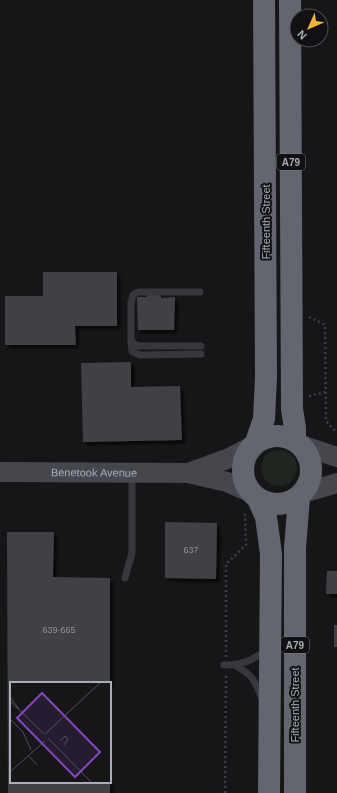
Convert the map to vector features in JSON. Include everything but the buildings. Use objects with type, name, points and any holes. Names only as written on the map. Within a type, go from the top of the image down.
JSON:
[{"type":"highway","name":"Fifteenth Street","points":[[254,444],[264,419],[266,377],[264,0]]},
{"type":"highway","points":[[264,22],[289,23]]},
{"type":"highway","name":"A79","points":[[290,48],[292,409],[298,443],[308,456],[311,469],[309,482],[301,495]]},
{"type":"highway","points":[[254,444],[266,438],[276,436],[286,437],[298,443]]},
{"type":"highway","name":"A79","points":[[254,444],[245,457],[243,470],[245,482],[252,502],[266,517],[271,554],[269,793]]},
{"type":"highway","name":"Fifteenth Street","points":[[295,793],[295,548],[301,495]]},
{"type":"highway","points":[[252,502],[272,504],[286,503],[301,495]]},
{"type":"main road","points":[[298,443],[337,457]]},
{"type":"main road","name":"Benetook Avenue","points":[[188,473],[227,459],[254,444]]},
{"type":"main road","name":"Benetook Avenue","points":[[0,472],[188,473],[226,482],[252,502]]},
{"type":"main road","points":[[301,495],[337,483]]},
{"type":"lane","points":[[200,292],[138,292],[133,295],[131,303],[131,340],[132,351],[140,355],[201,354]]},
{"type":"lane","points":[[131,340],[134,344],[139,346],[201,346]]},
{"type":"lane","points":[[125,578],[132,553],[132,472]]},
{"type":"lane","points":[[225,666],[236,666],[252,660],[270,649]]},
{"type":"lane","points":[[236,666],[249,673],[256,682],[269,718]]},
{"type":"path","points":[[306,313],[310,318],[325,325],[326,421],[337,433]]},
{"type":"path","points":[[225,793],[226,564],[246,545],[252,502]]},
{"type":"shaded area","points":[[283,450],[292,455],[296,461],[296,475],[292,481],[283,486],[275,486],[266,481],[262,475],[261,464],[266,455],[272,451]]}]
